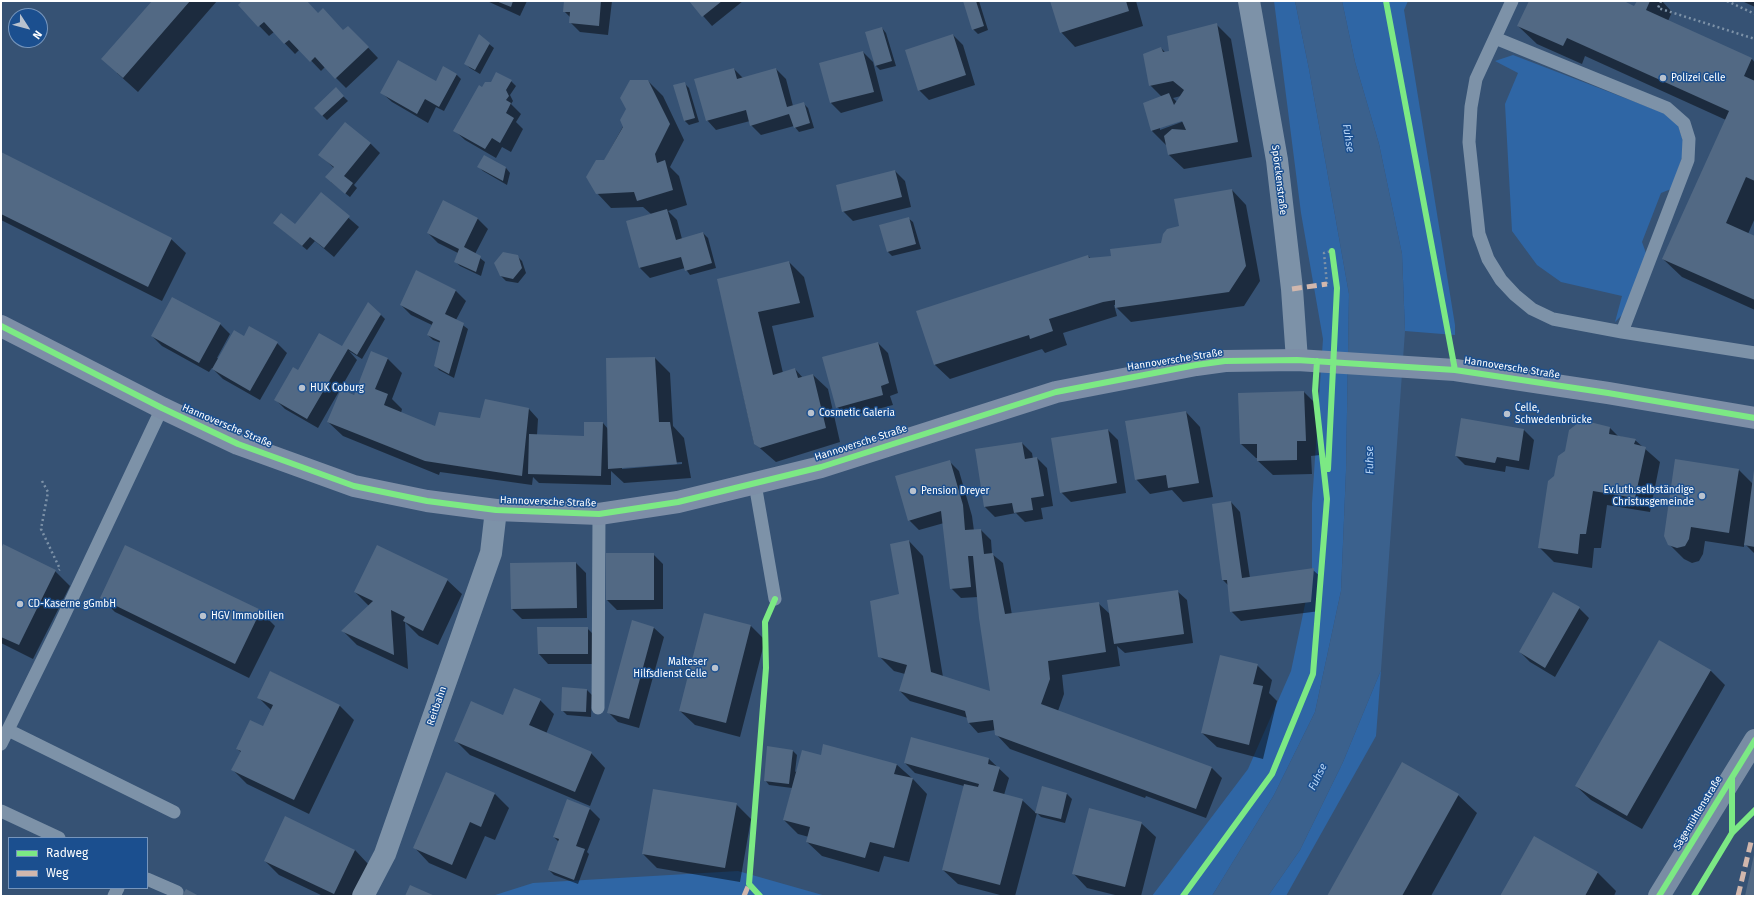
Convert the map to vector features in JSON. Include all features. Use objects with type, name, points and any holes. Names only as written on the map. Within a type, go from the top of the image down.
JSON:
[{"type":"main road","name":"Hannoversche Straße","points":[[1,326],[162,408],[238,444],[354,486],[427,501],[496,510],[599,514],[678,502],[821,467],[1056,392],[1196,365],[1225,361],[1307,360],[1455,370],[1534,381],[1755,418]]},
{"type":"street","name":"Spörckenstraße","points":[[1249,1],[1277,160],[1292,289],[1307,360]]},
{"type":"street","name":"Reitbahn","points":[[363,896],[385,854],[492,553],[496,510]]},
{"type":"street","name":"Sägemühlenstraße","points":[[1659,896],[1755,740]]},
{"type":"lane","points":[[1512,1],[1476,79],[1471,107],[1469,142],[1479,234],[1488,259],[1501,280],[1515,295],[1532,309],[1553,319],[1622,332],[1755,353]]},
{"type":"lane","points":[[1495,38],[1667,108],[1684,123],[1689,139],[1688,160],[1622,332]]},
{"type":"lane","points":[[1,744],[60,624],[162,408]]},
{"type":"lane","points":[[755,484],[775,599]]},
{"type":"lane","points":[[598,708],[599,514]]},
{"type":"lane","points":[[8,730],[174,812]]},
{"type":"lane","points":[[1,811],[57,837]]},
{"type":"lane","points":[[148,878],[177,892]]},
{"type":"path","points":[[1661,1],[1658,8],[1755,39]]},
{"type":"path","points":[[1727,1],[1755,14]]},
{"type":"path","points":[[1327,284],[1324,253],[1332,251]]},
{"type":"path","points":[[42,481],[48,492],[41,529],[60,569],[57,575]]},
{"type":"shaded area","points":[[1274,1],[1295,1],[1309,69],[1349,294],[1346,471],[1341,591],[1315,712],[1274,795],[1212,896],[1152,896],[1248,769],[1291,671],[1312,571],[1312,503],[1323,339],[1301,213]]},
{"type":"shaded area","points":[[1342,1],[1408,1],[1404,10],[1455,325],[1455,335],[1405,331],[1402,254],[1379,144],[1355,62]]},
{"type":"shaded area","points":[[1513,55],[1664,113],[1678,125],[1683,141],[1682,158],[1671,189],[1661,193],[1642,242],[1646,253],[1627,310],[1615,322],[1622,296],[1561,282],[1537,265],[1512,231],[1505,104],[1518,73],[1495,61]]},
{"type":"shaded area","points":[[1381,670],[1376,736],[1286,896],[1268,896],[1300,850],[1343,762]]},
{"type":"shaded area","points":[[738,871],[826,896],[492,896],[533,883]]},
{"type":"water","name":"Fuhse","points":[[1295,1],[1342,1],[1355,62],[1379,144],[1402,254],[1405,331],[1381,670],[1343,762],[1300,850],[1268,896],[1212,896],[1274,795],[1315,712],[1341,591],[1346,471],[1349,294],[1309,69]]},
{"type":"building","points":[[152,1],[190,1],[123,78],[101,59]]},
{"type":"building","points":[[242,1],[307,1],[318,13],[323,8],[343,30],[348,26],[369,47],[335,79],[315,57],[310,62],[289,40],[284,44],[264,22],[258,27],[238,5]]},
{"type":"building","points":[[496,1],[513,1],[511,7]]},
{"type":"building","points":[[564,1],[601,1],[599,26],[569,23],[570,12],[563,12]]},
{"type":"building","points":[[689,1],[722,1],[702,17]]},
{"type":"building","points":[[963,1],[976,1],[984,26],[972,30]]},
{"type":"building","points":[[1050,1],[1126,1],[1129,11],[1060,33]]},
{"type":"building","points":[[1529,1],[1624,1],[1634,6],[1637,1],[1650,1],[1646,10],[1752,58],[1744,76],[1755,81],[1755,181],[1746,177],[1726,223],[1755,236],[1755,300],[1662,259],[1729,111],[1567,38],[1563,46],[1517,26]]},
{"type":"building","points":[[1217,23],[1238,142],[1168,155],[1164,136],[1172,129],[1186,130],[1182,121],[1151,131],[1143,103],[1169,93],[1174,105],[1184,90],[1173,81],[1149,86],[1143,54],[1161,47],[1163,52],[1169,51],[1167,36]]},
{"type":"building","points":[[882,27],[892,61],[875,66],[865,32]]},
{"type":"building","points":[[479,34],[490,43],[475,70],[464,64]]},
{"type":"building","points":[[953,34],[966,75],[918,91],[905,50]]},
{"type":"building","points":[[863,51],[874,92],[830,103],[819,63]]},
{"type":"building","points":[[398,60],[436,81],[443,66],[457,74],[439,107],[425,99],[417,114],[380,93]]},
{"type":"building","points":[[734,68],[737,79],[776,68],[787,107],[804,102],[810,123],[794,128],[789,114],[750,126],[746,110],[706,121],[694,79]]},
{"type":"building","points":[[496,72],[512,80],[506,90],[509,96],[506,100],[511,103],[506,113],[514,118],[500,143],[492,138],[485,149],[453,131],[479,85],[482,87],[485,82],[491,82]]},
{"type":"building","points":[[630,80],[648,80],[670,124],[655,154],[657,163],[665,160],[673,190],[637,201],[634,192],[596,194],[586,177],[596,160],[604,160],[623,127],[620,120],[626,109],[620,98]]},
{"type":"building","points":[[685,82],[695,118],[684,121],[673,85]]},
{"type":"building","points":[[336,87],[344,96],[322,116],[314,108]]},
{"type":"building","points":[[345,122],[371,143],[344,176],[353,183],[345,194],[325,177],[334,167],[318,155]]},
{"type":"building","points":[[1,152],[172,238],[148,287],[1,214]]},
{"type":"building","points":[[484,155],[506,167],[503,181],[477,167]]},
{"type":"building","points":[[895,170],[902,197],[842,212],[836,185]]},
{"type":"building","points":[[1232,189],[1246,266],[1229,292],[1115,308],[1115,300],[1103,302],[1049,319],[1053,331],[1030,339],[1029,335],[934,365],[916,311],[1088,255],[1089,258],[1111,256],[1110,249],[1161,243],[1163,234],[1167,229],[1179,226],[1174,199]]},
{"type":"building","points":[[321,192],[350,216],[324,248],[310,237],[302,246],[273,223],[281,213],[295,224]]},
{"type":"building","points":[[443,200],[478,218],[464,247],[481,256],[476,272],[454,262],[459,249],[427,233]]},
{"type":"building","points":[[667,209],[676,240],[703,232],[712,263],[685,271],[681,257],[639,268],[626,221]]},
{"type":"building","points":[[909,217],[916,244],[887,252],[879,225]]},
{"type":"building","points":[[503,252],[518,255],[522,268],[513,279],[500,276],[494,263]]},
{"type":"building","points":[[789,261],[800,303],[758,312],[773,375],[795,368],[798,378],[813,374],[826,428],[760,448],[754,444],[717,279]]},
{"type":"building","points":[[416,270],[456,290],[445,314],[464,323],[449,374],[434,366],[440,341],[427,335],[433,322],[400,305]]},
{"type":"building","points":[[172,297],[221,323],[199,363],[151,336]]},
{"type":"building","points":[[368,302],[381,314],[357,355],[348,349],[307,419],[274,400],[293,367],[298,370],[319,333],[342,346]]},
{"type":"building","points":[[249,326],[278,342],[250,391],[212,369],[234,330],[244,336]]},
{"type":"building","points":[[878,342],[889,383],[881,386],[883,395],[836,408],[822,357]]},
{"type":"building","points":[[371,351],[388,358],[375,389],[388,394],[384,405],[435,426],[439,412],[480,418],[485,399],[529,408],[522,476],[425,461],[327,422],[341,389],[354,395]]},
{"type":"building","points":[[655,357],[659,422],[670,422],[677,464],[608,469],[606,358]]},
{"type":"building","points":[[1304,391],[1306,441],[1297,441],[1297,460],[1257,461],[1257,444],[1240,444],[1238,393]]},
{"type":"building","points":[[1186,411],[1199,483],[1168,488],[1166,475],[1135,480],[1125,421]]},
{"type":"building","points":[[1461,418],[1524,429],[1519,461],[1497,457],[1495,463],[1455,456]]},
{"type":"building","points":[[1582,420],[1610,427],[1609,434],[1636,439],[1634,444],[1646,447],[1635,498],[1593,491],[1586,534],[1580,534],[1578,554],[1538,548],[1548,481],[1554,476],[1558,456],[1565,451],[1569,430]]},
{"type":"building","points":[[584,422],[603,422],[601,476],[528,474],[529,434],[584,436]]},
{"type":"building","points":[[1108,429],[1117,483],[1060,493],[1051,438]]},
{"type":"building","points":[[1022,442],[1025,459],[1037,457],[1044,496],[1031,498],[1033,510],[1014,513],[1012,503],[984,507],[975,449]]},
{"type":"building","name":"Ev.luth.selbständige Christusgemeinde","points":[[1675,459],[1739,469],[1729,533],[1691,527],[1689,539],[1685,546],[1677,548],[1668,545],[1664,536]]},
{"type":"building","points":[[950,460],[963,505],[965,530],[981,529],[984,554],[993,553],[1005,614],[1099,602],[1106,652],[1048,661],[1050,679],[1041,704],[1212,767],[1196,809],[995,735],[993,720],[968,723],[965,711],[899,691],[907,665],[878,657],[870,601],[899,594],[890,544],[909,540],[931,672],[990,691],[979,618],[973,556],[968,556],[971,587],[950,589],[941,511],[908,521],[895,476]]},
{"type":"building","points":[[1755,470],[1755,547],[1744,545]]},
{"type":"building","points":[[1231,501],[1242,578],[1314,568],[1311,602],[1230,612],[1227,580],[1222,580],[1212,504]]},
{"type":"building","name":"CD-Kaserne gGmbH","points":[[3,544],[56,570],[19,645],[1,637],[1,549]]},
{"type":"building","points":[[125,545],[261,610],[235,664],[100,598]]},
{"type":"building","points":[[377,545],[448,579],[423,631],[403,621],[405,617],[391,610],[394,655],[341,631],[373,601],[354,592]]},
{"type":"building","points":[[606,553],[654,553],[654,600],[606,600]]},
{"type":"building","points":[[576,562],[577,608],[511,609],[510,563]]},
{"type":"building","points":[[1178,590],[1184,634],[1114,644],[1107,600]]},
{"type":"building","points":[[1553,592],[1580,607],[1545,668],[1519,652]]},
{"type":"building","name":"Malteser Hilfsdienst Celle","points":[[704,613],[751,625],[726,723],[679,711]]},
{"type":"building","points":[[632,620],[654,627],[629,719],[607,713]]},
{"type":"building","points":[[537,627],[588,627],[588,654],[538,654]]},
{"type":"building","points":[[1659,640],[1711,670],[1627,816],[1575,786]]},
{"type":"building","points":[[1220,655],[1258,664],[1253,684],[1263,686],[1249,745],[1201,733]]},
{"type":"building","points":[[270,671],[340,705],[294,800],[231,770],[241,751],[236,749],[250,720],[263,726],[273,705],[257,698]]},
{"type":"building","points":[[562,687],[587,689],[586,712],[561,711]]},
{"type":"building","points":[[514,688],[541,699],[529,725],[592,752],[575,792],[454,741],[471,701],[503,715]]},
{"type":"building","points":[[911,737],[989,758],[988,764],[1000,767],[993,791],[1023,799],[1000,885],[942,870],[964,784],[978,787],[979,784],[904,763]]},
{"type":"building","points":[[823,744],[897,764],[894,774],[913,778],[894,848],[870,842],[865,858],[806,842],[810,827],[783,820],[802,750],[821,755]]},
{"type":"building","points":[[767,746],[793,750],[789,784],[764,781]]},
{"type":"building","points":[[1402,762],[1459,794],[1402,896],[1327,896]]},
{"type":"building","points":[[446,772],[495,793],[481,827],[470,822],[452,865],[413,848]]},
{"type":"building","points":[[1042,786],[1067,793],[1061,819],[1035,813]]},
{"type":"building","points":[[653,789],[737,803],[725,868],[642,854]]},
{"type":"building","points":[[567,799],[590,808],[576,846],[585,849],[574,880],[548,870],[559,839],[553,837]]},
{"type":"building","points":[[1089,808],[1142,822],[1125,887],[1072,874]]},
{"type":"building","points":[[285,816],[355,850],[334,894],[264,861]]},
{"type":"building","points":[[1534,836],[1598,872],[1585,896],[1500,896]]},
{"type":"building","points":[[1754,855],[1755,896],[1745,896]]},
{"type":"building","points":[[410,885],[435,896],[405,896]]},
{"type":"building","points":[[186,889],[199,896],[182,896]]},
{"type":"marked path","points":[[1292,289],[1327,284]]},
{"type":"marked path","points":[[1738,896],[1752,838]]},
{"type":"marked path","points":[[744,896],[749,884]]},
{"type":"cycle path","points":[[1386,1],[1455,370]]},
{"type":"cycle path","points":[[1328,469],[1337,288],[1332,251]]},
{"type":"cycle path","points":[[1,326],[162,408],[238,444],[354,486],[427,501],[496,510],[599,514],[678,502],[821,467],[1056,392],[1196,365],[1225,361],[1297,360],[1455,370],[1608,393],[1755,418]]},
{"type":"cycle path","points":[[1183,896],[1272,774],[1313,674],[1327,499],[1315,391],[1317,361]]},
{"type":"cycle path","points":[[760,896],[749,884],[766,668],[765,622],[775,599]]},
{"type":"cycle path","points":[[1659,896],[1755,740]]},
{"type":"cycle path","points":[[1732,778],[1732,833]]},
{"type":"cycle path","points":[[1694,896],[1732,833],[1755,810]]},
{"type":"place","name":"Polizei Celle","points":[[1663,78]]},
{"type":"place","name":"HUK Coburg","points":[[302,388]]},
{"type":"place","name":"Cosmetic Galeria","points":[[811,413]]},
{"type":"place","name":"Celle, Schwedenbrücke","points":[[1507,414]]},
{"type":"place","name":"Pension Dreyer","points":[[913,491]]},
{"type":"place","name":"Ev.luth.selbständige Christusgemeinde","points":[[1702,496]]},
{"type":"place","name":"CD-Kaserne gGmbH","points":[[20,604]]},
{"type":"place","name":"HGV Immobilien","points":[[203,616]]},
{"type":"place","name":"Malteser Hilfsdienst Celle","points":[[715,668]]}]
